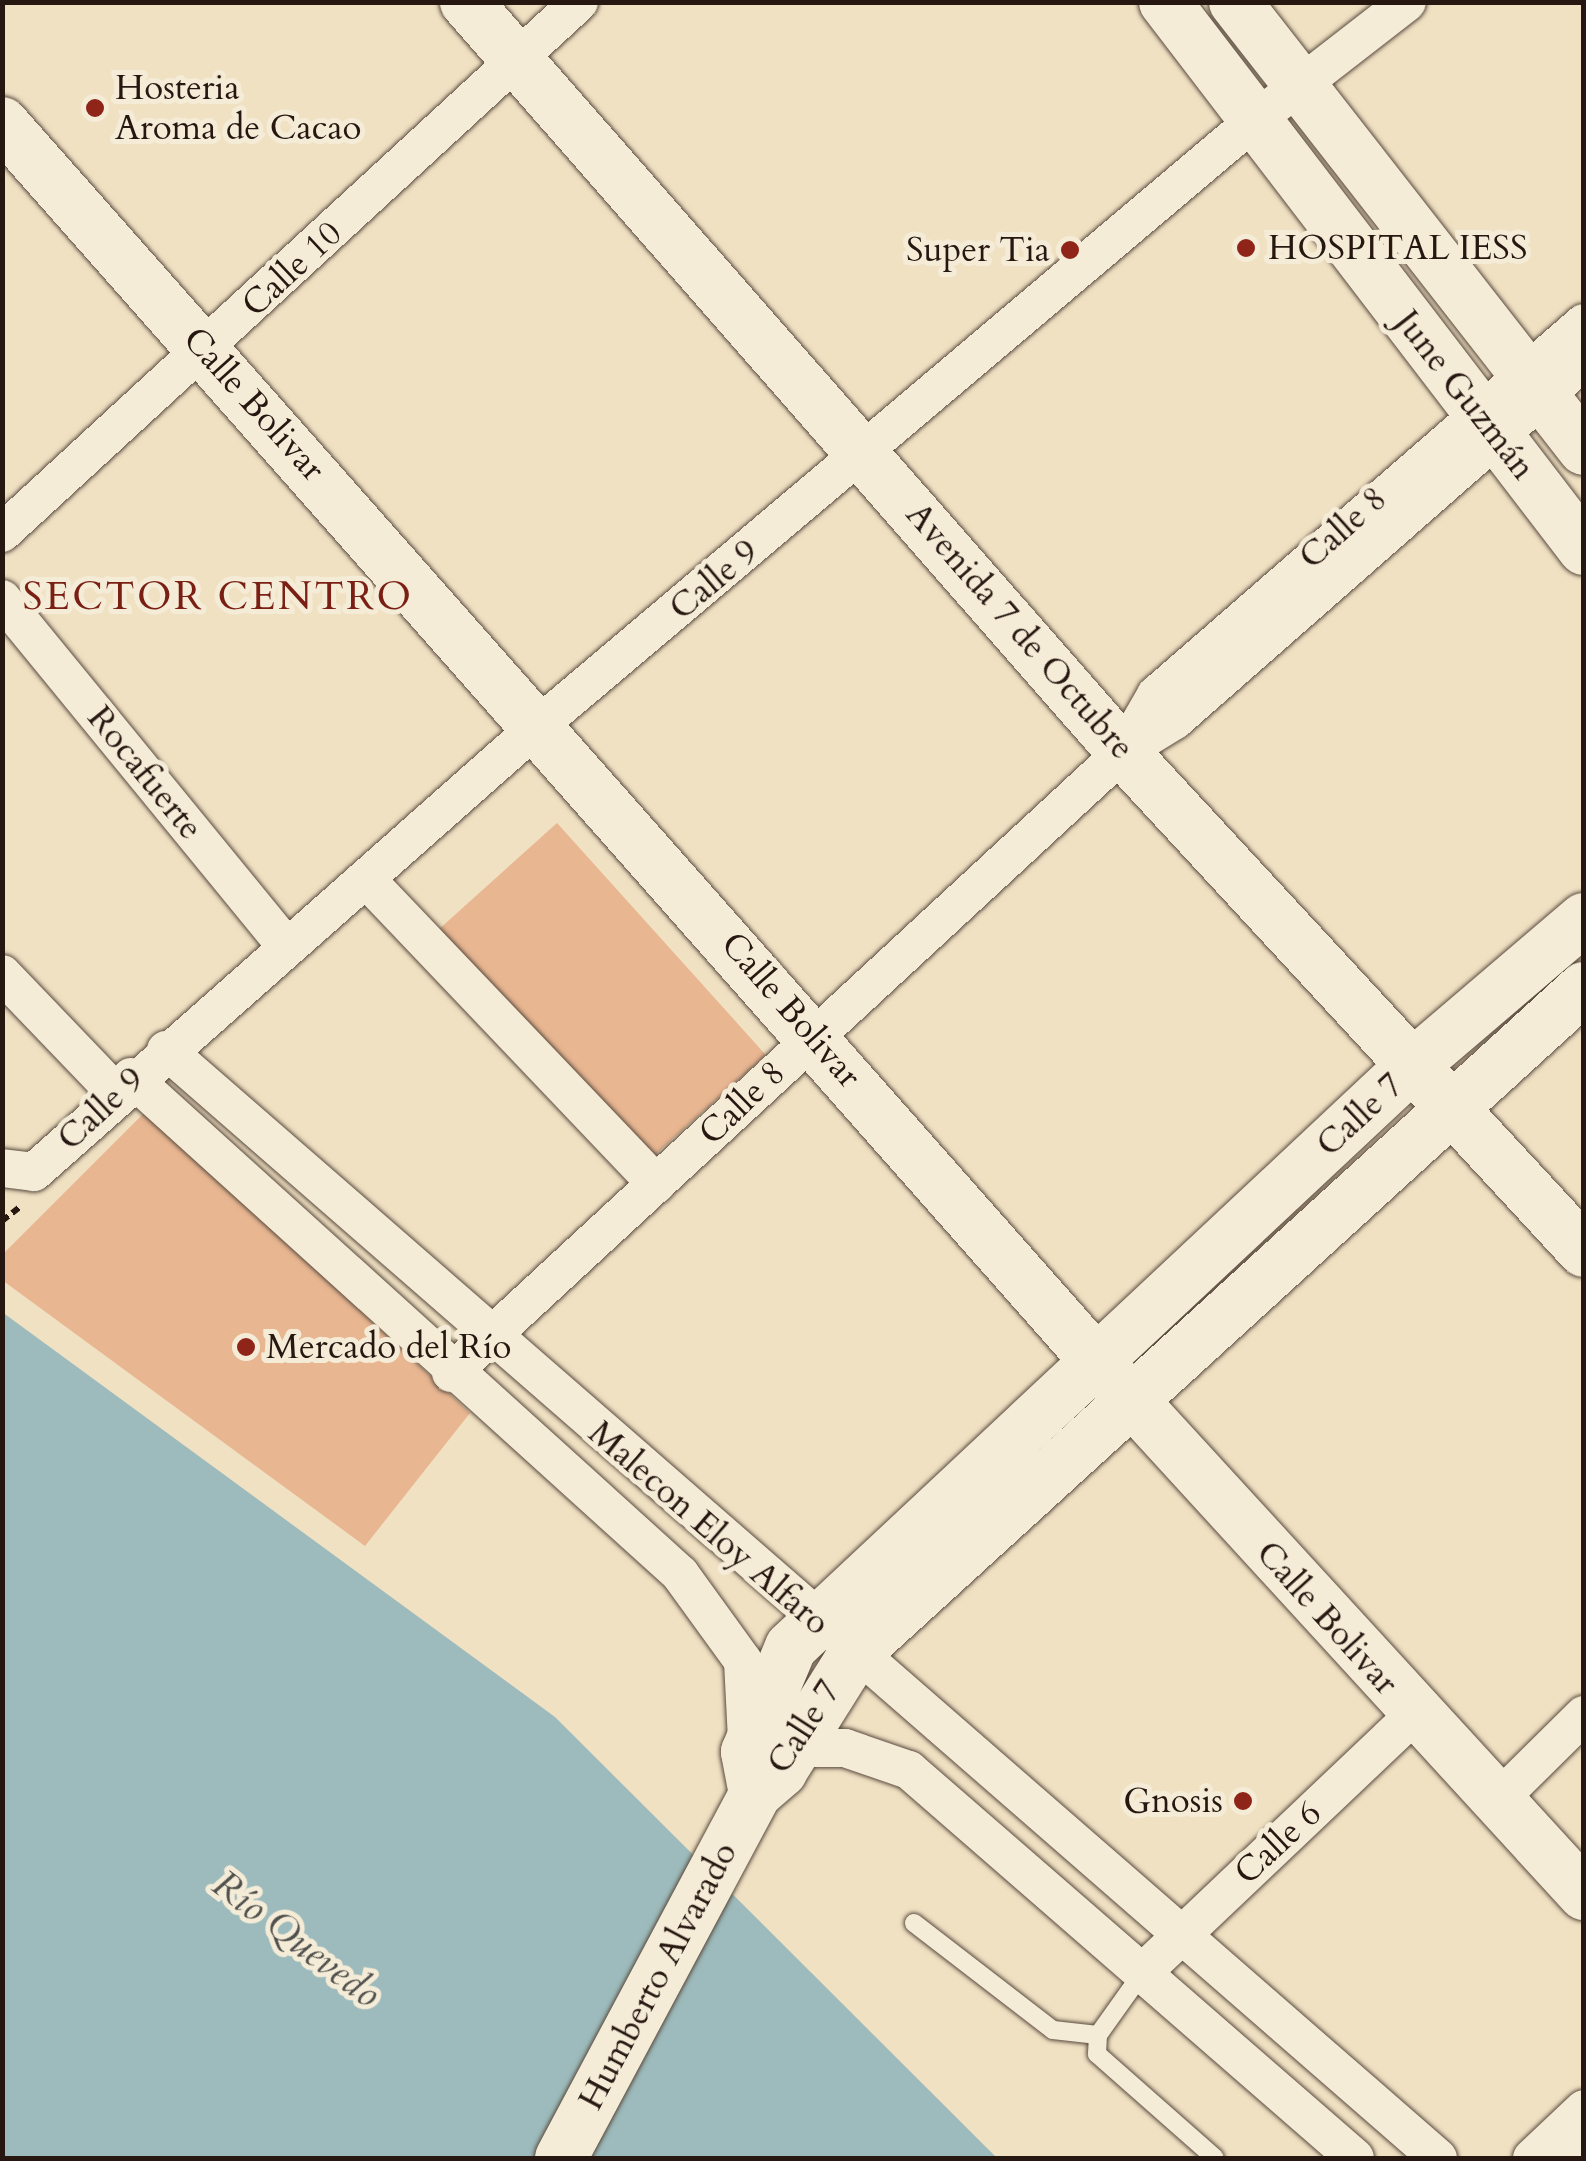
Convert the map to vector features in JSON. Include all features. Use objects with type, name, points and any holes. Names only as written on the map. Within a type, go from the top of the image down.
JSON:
[{"type":"main road","name":"Avenida 7 de Octubre","points":[[466,2],[1123,752],[1584,1251]]},
{"type":"main road","name":"June Guzmán","points":[[1166,2],[1584,549]]},
{"type":"main road","name":"June Guzmán","points":[[1235,2],[1584,449]]},
{"type":"main road","name":"Calle Bolivar","points":[[2,123],[814,1034],[1096,1361],[1414,1715],[1584,1894]]},
{"type":"main road","name":"Calle 7","points":[[836,1638],[1096,1361],[1413,1065],[1584,919]]},
{"type":"main road","name":"Calle 7","points":[[759,1778],[769,1683],[836,1638],[1136,1404],[1450,1105],[1584,988]]},
{"type":"main road","name":"Humberto Alvarado","points":[[560,2158],[759,1778]]},
{"type":"street","name":"Calle 10","points":[[2,533],[206,350],[580,2]]},
{"type":"street","name":"Calle 9","points":[[18,1170],[166,1050],[539,725],[865,455],[1255,120],[1407,2]]},
{"type":"street","name":"Calle 8","points":[[1534,385],[1584,322]]},
{"type":"street","name":"Calle 8","points":[[451,1373],[1123,752],[1175,720],[1486,423],[1534,385],[1584,361]]},
{"type":"street","name":"Rocafuerte","points":[[2,599],[287,946]]},
{"type":"street","points":[[366,879],[656,1184]]},
{"type":"street","name":"Malecon Eloy Alfaro","points":[[2,974],[703,1600],[743,1661],[759,1778]]},
{"type":"street","name":"Malecon Eloy Alfaro","points":[[166,1050],[737,1555],[1185,1930],[1438,2158]]},
{"type":"street","points":[[703,1600],[737,1555]]},
{"type":"street","name":"Calle 6","points":[[1143,1972],[1414,1715]]},
{"type":"street","points":[[1498,1800],[1584,1715]]},
{"type":"street","points":[[759,1778],[845,1748],[909,1770],[1355,2158]]},
{"type":"street","points":[[1532,2158],[1584,2109]]},
{"type":"street","points":[[1577,2158],[1584,2152]]},
{"type":"lane","points":[[914,1922],[1053,2030],[1098,2036]]},
{"type":"lane","points":[[1098,2036],[1143,1972]]},
{"type":"lane","points":[[1098,2036],[1107,2067],[1216,2158]]},
{"type":"water","name":"Río Quevedo","points":[[2,1312],[555,1717],[997,2158],[3,2158]]},
{"type":"building","points":[[557,823],[766,1055],[645,1164],[436,932]]},
{"type":"building","name":"Mercado del Río","points":[[146,1111],[470,1413],[365,1546],[2,1280],[2,1255]]},
{"type":"place","name":"Hosteria Aroma de Cacao","points":[[95,108]]},
{"type":"place","name":"HOSPITAL IESS","points":[[1246,248]]},
{"type":"place","name":"Super Tia","points":[[1070,250]]},
{"type":"place","name":"Mercado del Río","points":[[246,1347]]},
{"type":"place","name":"Gnosis","points":[[1243,1801]]},
{"type":"district","name":"SECTOR CENTRO","points":[[218,597]]}]
